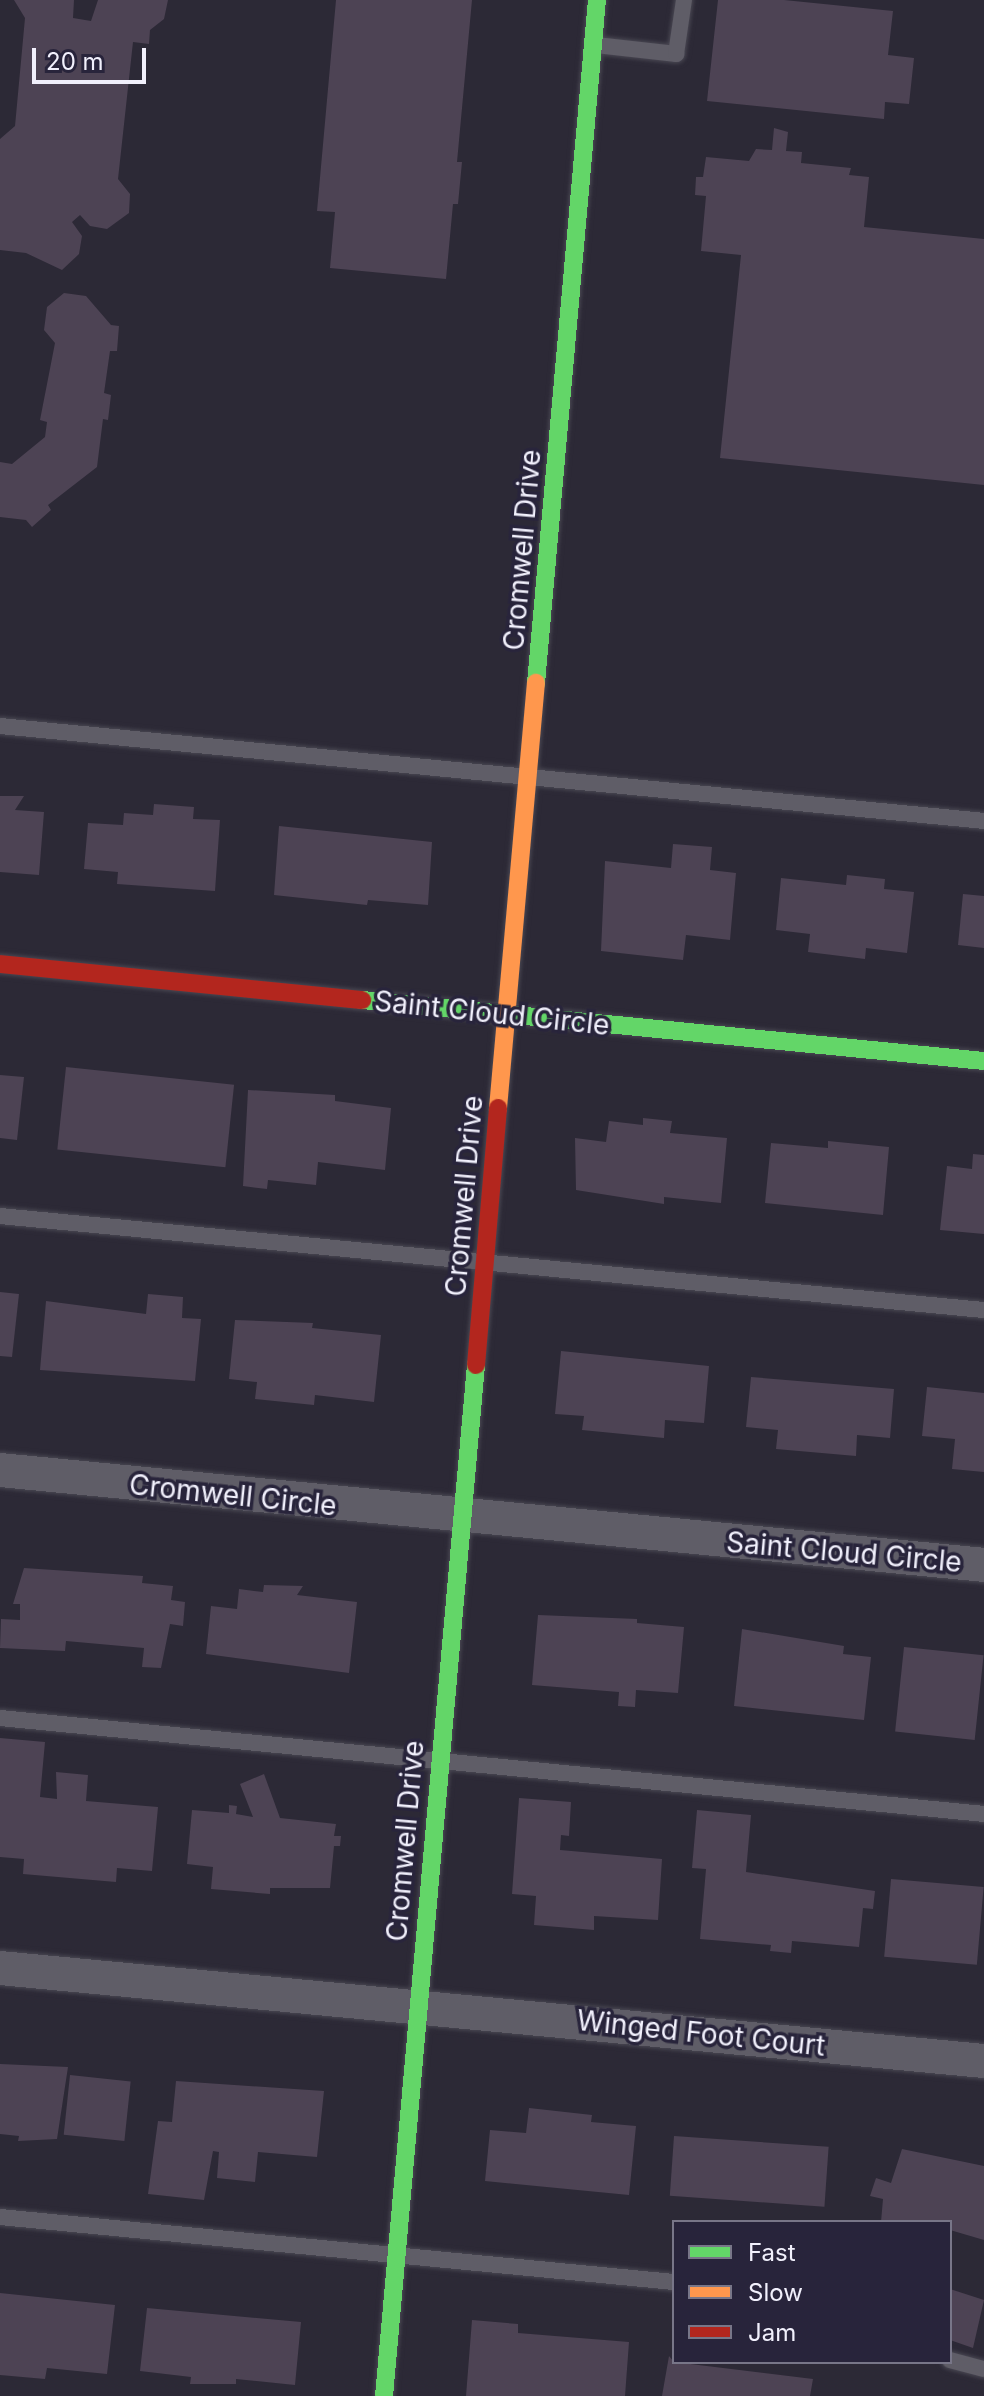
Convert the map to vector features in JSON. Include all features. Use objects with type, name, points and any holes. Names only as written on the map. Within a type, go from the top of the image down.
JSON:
[{"type":"street","name":"Cromwell Drive","points":[[384,2396],[531,778],[597,0]]},
{"type":"street","name":"Saint Cloud Circle","points":[[0,964],[984,1061]]},
{"type":"street","name":"Cromwell Circle","points":[[0,1470],[465,1519]]},
{"type":"street","name":"Saint Cloud Circle","points":[[465,1519],[984,1565]]},
{"type":"street","points":[[0,1968],[418,2009]]},
{"type":"street","name":"Winged Foot Court","points":[[418,2009],[984,2061]]},
{"type":"lane","points":[[593,45],[676,54],[684,0]]},
{"type":"lane","points":[[0,726],[984,821]]},
{"type":"lane","points":[[0,1216],[984,1310]]},
{"type":"lane","points":[[0,1718],[984,1814]]},
{"type":"lane","points":[[0,2217],[397,2258],[672,2282]]},
{"type":"lane","points":[[952,2361],[984,2369]]},
{"type":"building","points":[[14,0],[74,0],[73,18],[91,21],[98,0],[168,0],[164,19],[150,30],[149,44],[133,42],[118,179],[130,194],[129,213],[107,229],[90,226],[80,215],[72,222],[82,236],[79,254],[62,270],[26,253],[0,250],[0,139],[15,126],[25,18]]},
{"type":"building","points":[[336,0],[472,0],[457,162],[462,162],[458,204],[453,204],[446,279],[330,268],[335,212],[317,211]]},
{"type":"building","points":[[718,0],[784,0],[893,11],[888,55],[914,58],[909,104],[885,102],[884,119],[707,101]]},
{"type":"building","points":[[774,128],[788,132],[786,151],[802,152],[801,163],[851,168],[849,175],[869,177],[864,227],[984,239],[984,485],[720,458],[741,255],[701,251],[706,196],[695,195],[696,177],[703,177],[706,157],[749,161],[756,149],[772,150]]},
{"type":"building","points":[[64,293],[86,296],[111,325],[119,326],[117,351],[110,351],[104,393],[111,395],[108,420],[103,419],[97,467],[48,505],[51,510],[32,527],[26,520],[0,517],[0,462],[12,464],[45,437],[47,422],[40,420],[55,343],[44,330],[47,307]]},
{"type":"building","points":[[0,796],[24,796],[15,810],[44,812],[39,875],[0,872]]},
{"type":"building","points":[[154,804],[194,807],[193,819],[220,820],[215,891],[117,884],[118,872],[84,869],[88,823],[123,825],[124,813],[153,815]]},
{"type":"building","points":[[279,826],[432,842],[428,905],[368,900],[367,905],[274,895]]},
{"type":"building","points":[[673,844],[712,847],[710,870],[736,873],[730,940],[686,935],[683,960],[601,951],[605,861],[671,868]]},
{"type":"building","points":[[847,875],[885,879],[884,889],[914,892],[907,953],[866,948],[865,959],[808,952],[810,934],[776,930],[781,878],[846,885]]},
{"type":"building","points":[[963,894],[984,896],[984,948],[958,945]]},
{"type":"building","points":[[66,1067],[234,1085],[225,1167],[57,1150]]},
{"type":"building","points":[[0,1075],[24,1077],[17,1140],[0,1138]]},
{"type":"building","points":[[248,1090],[335,1095],[335,1101],[391,1108],[385,1170],[318,1162],[316,1185],[268,1180],[267,1189],[243,1186]]},
{"type":"building","points":[[643,1118],[672,1121],[670,1133],[727,1138],[721,1203],[664,1197],[664,1204],[576,1190],[575,1138],[606,1142],[609,1121],[643,1125]]},
{"type":"building","points":[[828,1141],[889,1147],[883,1215],[765,1203],[771,1143],[828,1148]]},
{"type":"building","points":[[973,1154],[984,1155],[984,1234],[940,1230],[947,1166],[972,1169]]},
{"type":"building","points":[[0,1292],[19,1294],[12,1357],[0,1356]]},
{"type":"building","points":[[148,1294],[183,1297],[182,1318],[201,1319],[195,1381],[40,1370],[46,1301],[146,1314]]},
{"type":"building","points":[[235,1320],[313,1323],[312,1328],[381,1335],[374,1402],[315,1395],[314,1405],[255,1399],[257,1382],[229,1379]]},
{"type":"building","points":[[561,1351],[709,1366],[704,1423],[665,1420],[664,1438],[582,1430],[584,1416],[555,1414]]},
{"type":"building","points":[[751,1377],[894,1389],[890,1438],[857,1435],[856,1456],[776,1449],[778,1430],[746,1427]]},
{"type":"building","points":[[927,1387],[984,1393],[984,1472],[952,1469],[955,1439],[922,1436]]},
{"type":"building","points":[[24,1568],[143,1576],[142,1583],[173,1586],[171,1600],[185,1602],[183,1626],[170,1624],[161,1668],[142,1667],[144,1648],[66,1641],[65,1651],[0,1648],[1,1619],[20,1620],[20,1604],[13,1604]]},
{"type":"building","points":[[264,1585],[303,1586],[297,1595],[357,1602],[349,1673],[206,1654],[211,1606],[237,1609],[239,1589],[263,1592]]},
{"type":"building","points":[[538,1615],[637,1619],[637,1623],[684,1627],[678,1693],[636,1690],[635,1707],[618,1706],[619,1692],[532,1685]]},
{"type":"building","points":[[742,1629],[844,1646],[843,1654],[871,1657],[864,1720],[734,1706]]},
{"type":"building","points":[[904,1647],[984,1655],[975,1740],[895,1732]]},
{"type":"building","points":[[0,1738],[45,1742],[40,1797],[57,1799],[56,1772],[88,1775],[86,1801],[158,1807],[152,1871],[117,1868],[116,1882],[23,1874],[24,1859],[0,1857]]},
{"type":"building","points":[[264,1774],[280,1818],[336,1824],[334,1836],[341,1836],[340,1846],[334,1846],[330,1888],[270,1888],[270,1894],[211,1889],[213,1867],[187,1864],[192,1810],[229,1813],[229,1805],[237,1806],[236,1814],[253,1817],[240,1784]]},
{"type":"building","points":[[519,1798],[571,1802],[569,1836],[561,1835],[560,1850],[662,1859],[658,1920],[594,1916],[594,1930],[534,1925],[536,1896],[512,1894]]},
{"type":"building","points":[[697,1810],[751,1815],[746,1872],[875,1891],[873,1909],[863,1908],[859,1947],[792,1941],[791,1953],[770,1951],[771,1945],[700,1939],[706,1869],[692,1868]]},
{"type":"building","points":[[891,1879],[984,1887],[977,1965],[884,1957]]},
{"type":"building","points":[[0,2064],[68,2067],[57,2139],[18,2141],[19,2136],[0,2134]]},
{"type":"building","points":[[70,2075],[131,2081],[124,2141],[64,2135]]},
{"type":"building","points":[[176,2081],[324,2091],[317,2157],[258,2152],[255,2182],[217,2178],[219,2152],[213,2151],[204,2200],[148,2194],[158,2121],[172,2122]]},
{"type":"building","points":[[529,2108],[592,2115],[591,2122],[636,2126],[629,2195],[485,2181],[490,2130],[526,2133]]},
{"type":"building","points":[[674,2136],[829,2147],[824,2207],[670,2196]]},
{"type":"building","points":[[902,2149],[984,2166],[984,2240],[952,2231],[952,2220],[881,2220],[883,2199],[870,2196],[876,2178],[891,2183]]},
{"type":"building","points":[[952,2290],[984,2300],[973,2348],[952,2341]]},
{"type":"building","points":[[0,2293],[115,2305],[107,2374],[47,2368],[45,2379],[0,2375]]},
{"type":"building","points":[[147,2308],[301,2322],[295,2385],[236,2379],[236,2384],[190,2384],[191,2377],[140,2371]]},
{"type":"building","points":[[472,2320],[518,2324],[518,2333],[629,2342],[625,2396],[466,2396]]},
{"type":"building","points":[[669,2356],[672,2364],[813,2379],[810,2396],[662,2396]]},
{"type":"traffic: fast","points":[[536,683],[597,0]]},
{"type":"traffic: fast","points":[[362,1000],[984,1061]]},
{"type":"traffic: fast","points":[[384,2396],[476,1365]]},
{"type":"traffic: slow","points":[[498,1108],[536,683]]},
{"type":"traffic: jam","points":[[0,964],[362,1000]]},
{"type":"traffic: jam","points":[[476,1365],[498,1108]]}]
